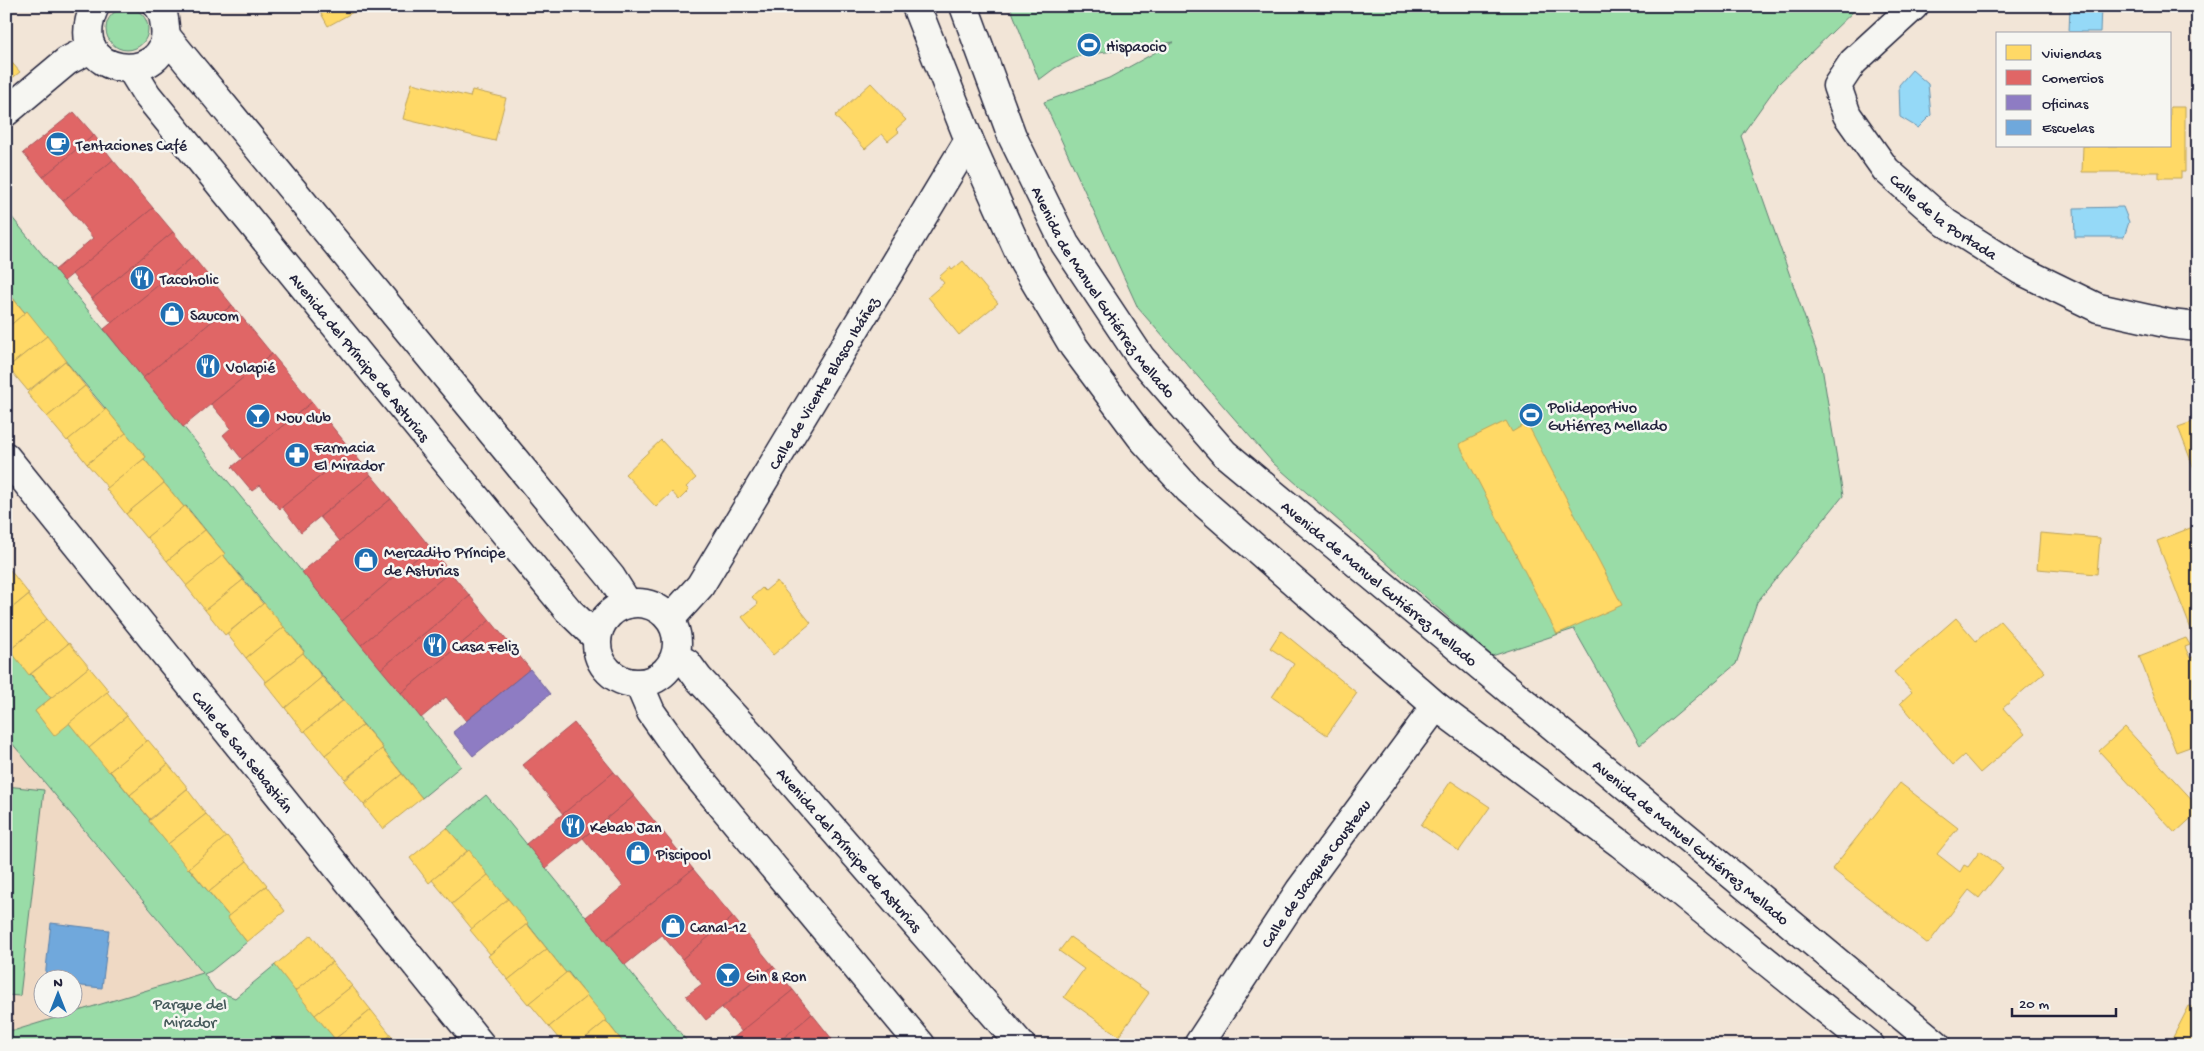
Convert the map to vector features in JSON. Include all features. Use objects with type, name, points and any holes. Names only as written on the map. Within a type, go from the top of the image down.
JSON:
[{"type":"street","points":[[85,11],[88,38],[92,48],[102,60],[123,69],[131,69],[147,64],[162,49],[166,36],[162,10],[158,6]]},
{"type":"street","points":[[916,6],[969,140],[1024,263],[1074,347],[1141,437],[1189,490],[1436,706],[1621,844],[1870,1045]]},
{"type":"street","name":"Avenida de Manuel Gutiérrez Mellado","points":[[964,6],[1012,136],[1065,244],[1141,358],[1224,453],[1938,1045]]},
{"type":"street","name":"Calle de la Portada","points":[[1914,6],[1853,62],[1837,86],[1846,114],[1886,170],[1946,223],[2020,270],[2098,308],[2170,324],[2198,327]]},
{"type":"street","points":[[166,36],[611,577],[628,604]]},
{"type":"street","points":[[6,112],[67,61],[92,48]]},
{"type":"street","name":"Avenida del Príncipe de Asturias","points":[[131,69],[153,103],[543,580],[568,610],[597,638]]},
{"type":"street","name":"Calle de Vicente Blasco Ibáñez","points":[[670,619],[700,586],[969,140]]},
{"type":"street","name":"Calle de San Sebastián","points":[[6,457],[481,1045]]},
{"type":"street","points":[[628,604],[649,605],[664,613],[670,619],[678,639],[676,657],[663,675],[639,684],[620,680],[604,667],[598,653],[597,638],[602,623],[613,611],[628,604]]},
{"type":"street","name":"Avenida del Príncipe de Asturias","points":[[676,657],[688,663],[698,678],[750,734],[1021,1045]]},
{"type":"street","points":[[639,684],[651,712],[690,767],[921,1045]]},
{"type":"street","name":"Calle de Jacques Cousteau","points":[[1198,1045],[1300,890],[1436,706]]},
{"type":"shaded area","points":[[6,736],[203,974],[82,1010],[82,968],[32,968],[32,1018],[56,1018],[16,1030],[6,1030]]},
{"type":"green space","name":"Polideportivo Gutiérrez Mellado","points":[[1010,6],[1859,6],[1778,84],[1741,136],[1822,367],[1843,496],[1757,602],[1736,664],[1640,745],[1574,629],[1492,656],[1273,463],[1138,308],[1044,102],[1109,78],[1174,42],[1079,56],[1055,68],[1039,80]]},
{"type":"green space","points":[[127,8],[142,14],[148,29],[142,44],[127,50],[112,44],[106,29],[112,14]]},
{"type":"green space","points":[[6,210],[461,766],[422,798],[383,748],[303,653],[304,651],[223,555],[225,554],[186,506],[184,507],[144,459],[146,457],[6,290]]},
{"type":"green space","name":"Parque del Mirador","points":[[6,646],[51,698],[35,711],[54,735],[69,723],[229,916],[228,918],[247,942],[211,971],[204,974],[215,990],[235,998],[275,965],[340,1045],[6,1045],[6,1030],[16,1030],[55,1018],[82,1018],[82,1010],[203,973],[6,736]]},
{"type":"green space","points":[[6,786],[44,790],[20,996],[6,995]]},
{"type":"green space","points":[[486,795],[690,1045],[625,1045],[568,972],[566,973],[508,899],[447,828]]},
{"type":"water","points":[[2070,6],[2101,6],[2100,32],[2069,32]]},
{"type":"water","points":[[1912,70],[1928,84],[1931,115],[1918,128],[1900,117],[1899,85]]},
{"type":"water","points":[[2123,207],[2129,222],[2124,237],[2075,237],[2074,208]]},
{"type":"building: Viviendas","points":[[317,6],[364,6],[328,26]]},
{"type":"building: Viviendas","points":[[6,56],[20,72],[6,83]]},
{"type":"building: Viviendas","points":[[412,83],[470,97],[472,90],[506,98],[495,141],[403,119]]},
{"type":"building: Viviendas","points":[[871,83],[906,120],[896,129],[899,132],[888,141],[882,134],[865,149],[835,116]]},
{"type":"building: Viviendas","points":[[2172,107],[2185,107],[2185,172],[2181,172],[2181,178],[2159,178],[2159,172],[2082,172],[2083,148],[2172,148]]},
{"type":"building: Viviendas","points":[[963,261],[998,303],[959,335],[928,297],[944,283],[939,277],[950,267],[952,270]]},
{"type":"building: Viviendas","points":[[6,290],[25,313],[6,329]]},
{"type":"building: Viviendas","points":[[27,311],[47,336],[8,367],[6,365],[6,329]]},
{"type":"building: Viviendas","points":[[47,336],[66,360],[28,391],[8,367]]},
{"type":"building: Viviendas","points":[[65,361],[85,386],[47,417],[27,393]]},
{"type":"building: Viviendas","points":[[85,386],[105,410],[67,441],[47,417]]},
{"type":"building: Viviendas","points":[[106,409],[126,433],[87,464],[68,440]]},
{"type":"building: Viviendas","points":[[2198,420],[2198,479],[2178,427]]},
{"type":"building: Viviendas","points":[[1506,421],[1512,432],[1527,423],[1622,605],[1557,634],[1459,444]]},
{"type":"building: Viviendas","points":[[126,433],[146,457],[108,488],[87,464]]},
{"type":"building: Viviendas","points":[[661,440],[696,478],[686,487],[689,490],[679,500],[672,492],[656,507],[625,474]]},
{"type":"building: Viviendas","points":[[144,459],[164,483],[126,514],[106,489]]},
{"type":"building: Viviendas","points":[[164,483],[184,507],[146,538],[126,514]]},
{"type":"building: Viviendas","points":[[185,506],[205,530],[167,561],[147,537]]},
{"type":"building: Viviendas","points":[[2198,525],[2198,636],[2194,637],[2157,541]]},
{"type":"building: Viviendas","points":[[205,530],[225,554],[187,586],[167,561]]},
{"type":"building: Viviendas","points":[[2040,533],[2100,538],[2097,574],[2037,569]]},
{"type":"building: Viviendas","points":[[223,555],[243,580],[205,610],[186,586]]},
{"type":"building: Viviendas","points":[[10,570],[29,594],[6,613],[6,573]]},
{"type":"building: Viviendas","points":[[243,580],[263,604],[225,635],[205,610]]},
{"type":"building: Viviendas","points":[[777,581],[811,623],[773,655],[742,617],[758,604],[752,597],[762,588],[765,591]]},
{"type":"building: Viviendas","points":[[28,595],[47,619],[10,650],[6,646],[6,613]]},
{"type":"building: Viviendas","points":[[264,603],[284,627],[246,658],[227,634]]},
{"type":"building: Viviendas","points":[[1956,618],[1976,641],[2000,621],[2045,672],[2003,708],[2025,734],[1980,773],[1964,755],[1953,765],[1900,703],[1912,692],[1894,672]]},
{"type":"building: Viviendas","points":[[47,619],[68,644],[29,675],[10,650]]},
{"type":"building: Viviendas","points":[[284,627],[304,652],[266,682],[246,658]]},
{"type":"building: Viviendas","points":[[1281,631],[1357,693],[1327,735],[1272,697],[1294,664],[1270,648]]},
{"type":"building: Viviendas","points":[[2186,638],[2190,645],[2185,647],[2190,658],[2198,655],[2198,744],[2176,752],[2139,656]]},
{"type":"building: Viviendas","points":[[69,643],[89,667],[51,698],[31,674]]},
{"type":"building: Viviendas","points":[[303,653],[322,677],[285,708],[265,683]]},
{"type":"building: Viviendas","points":[[89,667],[109,691],[54,736],[35,711]]},
{"type":"building: Viviendas","points":[[322,677],[342,701],[304,732],[285,708]]},
{"type":"building: Viviendas","points":[[107,692],[127,716],[89,748],[69,723]]},
{"type":"building: Viviendas","points":[[344,700],[363,725],[325,755],[305,731]]},
{"type":"building: Viviendas","points":[[127,716],[147,741],[109,772],[89,748]]},
{"type":"building: Viviendas","points":[[363,725],[383,748],[345,779],[325,755]]},
{"type":"building: Viviendas","points":[[2125,727],[2198,806],[2198,812],[2175,833],[2099,751]]},
{"type":"building: Viviendas","points":[[148,740],[168,764],[130,795],[110,771]]},
{"type":"building: Viviendas","points":[[382,749],[402,774],[364,805],[344,781]]},
{"type":"building: Viviendas","points":[[168,764],[188,788],[150,819],[130,795]]},
{"type":"building: Viviendas","points":[[402,774],[422,798],[383,829],[364,805]]},
{"type":"building: Viviendas","points":[[1451,781],[1490,807],[1459,851],[1421,825]]},
{"type":"building: Viviendas","points":[[1900,783],[1958,828],[1937,854],[1960,872],[1964,865],[1968,867],[1980,851],[2003,868],[1979,898],[1969,890],[1928,944],[1832,869]]},
{"type":"building: Viviendas","points":[[187,789],[206,814],[168,844],[149,821]]},
{"type":"building: Viviendas","points":[[206,814],[226,838],[188,869],[168,844]]},
{"type":"building: Viviendas","points":[[447,828],[467,851],[429,883],[410,858]]},
{"type":"building: Viviendas","points":[[227,836],[247,861],[209,892],[189,868]]},
{"type":"building: Viviendas","points":[[469,850],[488,875],[452,904],[432,880]]},
{"type":"building: Viviendas","points":[[247,861],[267,885],[229,916],[209,892]]},
{"type":"building: Viviendas","points":[[488,875],[508,899],[472,929],[452,904]]},
{"type":"building: Viviendas","points":[[266,886],[285,911],[247,942],[227,917]]},
{"type":"building: Viviendas","points":[[508,899],[528,923],[490,954],[470,930]]},
{"type":"building: Viviendas","points":[[527,924],[547,949],[508,980],[488,956]]},
{"type":"building: Viviendas","points":[[311,935],[332,962],[295,991],[275,965]]},
{"type":"building: Viviendas","points":[[1070,937],[1149,993],[1119,1036],[1064,997],[1084,969],[1059,951]]},
{"type":"building: Viviendas","points":[[547,949],[566,973],[528,1004],[508,980]]},
{"type":"building: Viviendas","points":[[332,962],[352,986],[315,1015],[295,991]]},
{"type":"building: Viviendas","points":[[567,972],[587,996],[549,1027],[529,1003]]},
{"type":"building: Viviendas","points":[[352,986],[371,1010],[335,1039],[315,1015]]},
{"type":"building: Viviendas","points":[[587,996],[607,1020],[577,1045],[564,1045],[549,1027]]},
{"type":"building: Viviendas","points":[[2189,1006],[2198,1008],[2198,1045],[2169,1045]]},
{"type":"building: Viviendas","points":[[371,1010],[391,1035],[379,1045],[340,1045],[335,1039]]},
{"type":"building: Viviendas","points":[[606,1021],[625,1045],[577,1045]]},
{"type":"building: Viviendas","points":[[391,1035],[400,1045],[379,1045]]},
{"type":"building: Comercios","name":"Tentaciones Café","points":[[74,112],[94,135],[43,177],[23,153]]},
{"type":"building: Comercios","points":[[94,135],[113,160],[63,201],[43,177]]},
{"type":"building: Comercios","points":[[113,160],[153,208],[64,281],[55,270],[93,238],[63,201]]},
{"type":"building: Comercios","points":[[153,208],[173,232],[92,299],[72,274]]},
{"type":"building: Comercios","name":"Tacoholic","points":[[173,232],[193,257],[112,323],[92,299]]},
{"type":"building: Comercios","name":"Saucom","points":[[193,257],[232,305],[143,378],[104,329]]},
{"type":"building: Comercios","name":"Volapié","points":[[232,305],[272,354],[183,427],[143,378]]},
{"type":"building: Comercios","name":"Nou club","points":[[272,354],[312,402],[242,459],[223,435],[231,428],[211,404]]},
{"type":"building: Comercios","name":"Farmacia El Mirador","points":[[312,402],[352,451],[280,509],[260,485],[252,491],[232,467]]},
{"type":"building: Comercios","points":[[352,451],[371,475],[301,532],[282,507]]},
{"type":"building: Comercios","points":[[371,475],[391,499],[340,541],[320,517]]},
{"type":"building: Comercios","name":"Mercadito Príncipe de Asturias","points":[[391,499],[430,547],[342,621],[302,572]]},
{"type":"building: Comercios","points":[[430,547],[450,572],[361,645],[342,621]]},
{"type":"building: Comercios","points":[[450,572],[470,596],[381,669],[361,645]]},
{"type":"building: Comercios","name":"Casa Feliz","points":[[470,596],[490,620],[401,693],[381,669]]},
{"type":"building: Comercios","points":[[490,620],[530,669],[466,721],[446,697],[421,718],[401,693]]},
{"type":"building: Comercios","points":[[574,723],[614,772],[563,814],[523,765]]},
{"type":"building: Comercios","name":"Kebab Jan","points":[[614,772],[634,796],[546,868],[526,844]]},
{"type":"building: Comercios","name":"Piscipool","points":[[634,796],[693,869],[605,941],[586,917],[623,886],[583,838]]},
{"type":"building: Comercios","name":"Canal-12","points":[[693,869],[733,917],[682,959],[662,935],[625,965],[605,941]]},
{"type":"building: Comercios","name":"Gin & Ron","points":[[733,917],[773,966],[706,1020],[686,996],[702,984],[682,959]]},
{"type":"building: Comercios","points":[[773,966],[793,990],[742,1032],[722,1008]]},
{"type":"building: Comercios","points":[[793,990],[812,1014],[775,1045],[737,1045],[732,1039]]},
{"type":"building: Comercios","points":[[812,1014],[832,1039],[825,1045],[775,1045]]},
{"type":"building: Oficinas","points":[[530,669],[550,694],[473,756],[453,732]]},
{"type":"building: Escuelas","points":[[51,923],[109,930],[102,988],[82,986],[82,968],[46,968]]},
{"type":"place","name":"Hispaocio","points":[[1089,45]]},
{"type":"place","name":"Tentaciones Café","points":[[58,144]]},
{"type":"place","name":"Tacoholic","points":[[142,278]]},
{"type":"place","name":"Saucom","points":[[172,314]]},
{"type":"place","name":"Volapié","points":[[208,366]]},
{"type":"place","name":"Polideportivo Gutiérrez Mellado","points":[[1531,415]]},
{"type":"place","name":"Nou club","points":[[258,416]]},
{"type":"place","name":"Farmacia El Mirador","points":[[297,455]]},
{"type":"place","name":"Mercadito Príncipe de Asturias","points":[[366,560]]},
{"type":"place","name":"Casa Feliz","points":[[435,645]]},
{"type":"place","name":"Kebab Jan","points":[[573,826]]},
{"type":"place","name":"Piscipool","points":[[638,853]]},
{"type":"place","name":"Canal-12","points":[[673,926]]},
{"type":"place","name":"Gin & Ron","points":[[728,975]]}]
